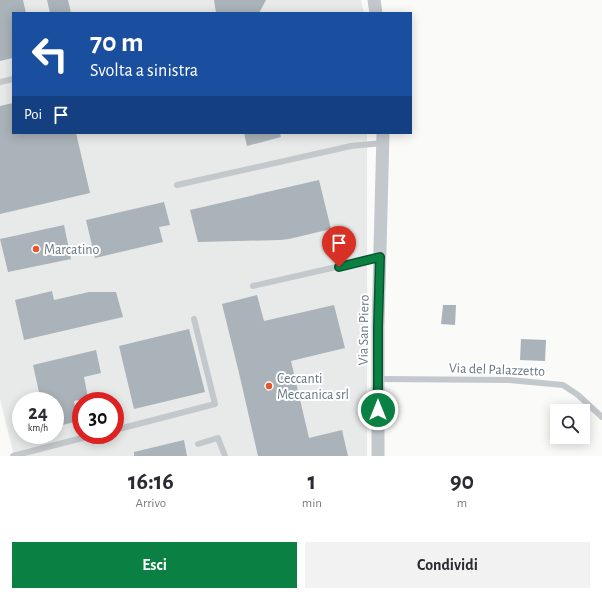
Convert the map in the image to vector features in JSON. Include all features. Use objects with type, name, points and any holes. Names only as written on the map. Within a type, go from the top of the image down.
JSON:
[{"type":"street","points":[[374,0],[376,12]]},
{"type":"street","name":"Via San Piero","points":[[378,456],[378,327],[383,138]]},
{"type":"lane","points":[[0,82],[12,79]]},
{"type":"lane","points":[[177,185],[383,138]]},
{"type":"lane","points":[[253,286],[380,257]]},
{"type":"lane","points":[[124,428],[215,404],[194,319]]},
{"type":"lane","name":"Via del Palazzetto","points":[[378,379],[509,380],[563,384],[578,395],[602,417]]},
{"type":"lane","points":[[198,444],[218,438],[225,456]]},
{"type":"lane","points":[[13,456],[72,441]]},
{"type":"shaded area","points":[[0,0],[361,0],[364,12],[12,12],[12,134],[367,134],[367,456],[14,456],[0,399]]},
{"type":"building","points":[[0,0],[23,0],[26,12],[12,12],[12,58],[0,61]]},
{"type":"building","points":[[47,0],[68,0],[71,12],[50,12]]},
{"type":"building","points":[[214,0],[266,0],[260,12],[216,12]]},
{"type":"building","points":[[12,103],[12,134],[76,134],[90,193],[0,214],[0,106]]},
{"type":"building","points":[[244,134],[280,134],[281,137],[247,146]]},
{"type":"building","points":[[319,180],[331,229],[280,240],[198,242],[190,210]]},
{"type":"building","points":[[164,202],[170,225],[159,227],[163,242],[95,258],[86,220]]},
{"type":"building","name":"Marcatino","points":[[64,225],[71,259],[8,272],[0,239]]},
{"type":"building","points":[[52,291],[54,300],[89,292],[116,292],[123,317],[24,340],[15,300]]},
{"type":"building","points":[[257,295],[264,321],[334,305],[345,348],[291,361],[309,438],[342,430],[348,456],[258,456],[222,304]]},
{"type":"building","points":[[443,305],[456,305],[455,325],[441,324]]},
{"type":"building","points":[[189,329],[205,392],[134,409],[119,346]]},
{"type":"building","points":[[521,339],[546,340],[545,361],[520,360]]},
{"type":"building","points":[[96,350],[101,373],[84,377],[87,392],[72,392],[72,423],[64,425],[64,392],[39,392],[33,365]]},
{"type":"building","points":[[184,440],[187,456],[134,456],[134,452]]},
{"type":"place","name":"Marcatino","points":[[36,249]]},
{"type":"place","name":"Ceccanti Meccanica srl","points":[[269,386]]},
{"type":"route","points":[[339,267],[380,257],[378,410]]}]
